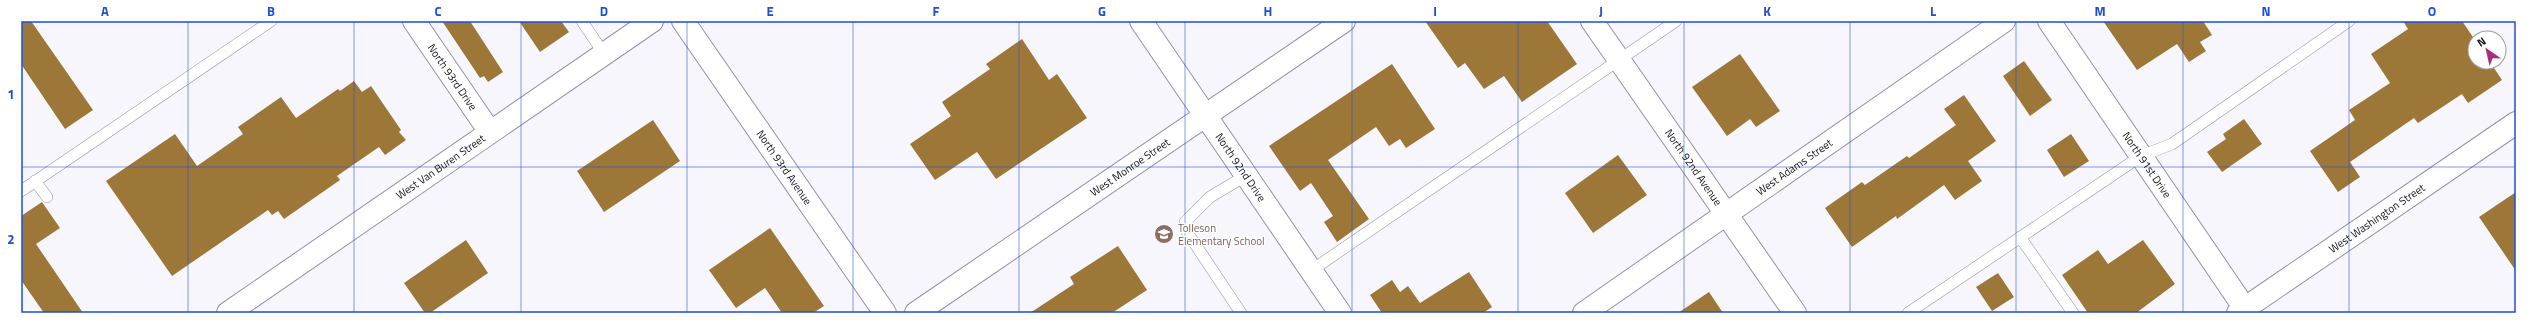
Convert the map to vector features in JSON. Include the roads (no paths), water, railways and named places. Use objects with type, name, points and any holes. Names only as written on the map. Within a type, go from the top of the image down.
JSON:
[{"type":"street","name":"North 93rd Drive","points":[[414,21],[490,132]]},
{"type":"street","name":"West Van Buren Street","points":[[228,313],[652,21]]},
{"type":"street","name":"North 93rd Avenue","points":[[683,21],[885,313]]},
{"type":"street","name":"North 92nd Drive","points":[[1141,21],[1340,313]]},
{"type":"street","name":"West Monroe Street","points":[[916,313],[1344,21]]},
{"type":"street","name":"North 92nd Avenue","points":[[1592,21],[1795,313]]},
{"type":"street","name":"West Adams Street","points":[[1584,313],[2004,21]]},
{"type":"street","name":"North 91st Drive","points":[[2049,21],[2244,311]]},
{"type":"street","name":"West Washington Street","points":[[2244,311],[2516,123]]},
{"type":"lane","points":[[21,190],[271,21]]},
{"type":"lane","points":[[582,21],[604,54]]},
{"type":"lane","points":[[1312,270],[1676,21]]},
{"type":"lane","points":[[1908,313],[2141,156],[2172,144],[2349,21]]},
{"type":"lane","points":[[1241,313],[1187,232],[1185,222],[1210,196],[1247,175]]},
{"type":"lane","points":[[35,181],[47,197]]},
{"type":"lane","points":[[2020,238],[2073,313]]},
{"type":"place","name":"Tolleson Elementary School","points":[[1164,234]]}]
